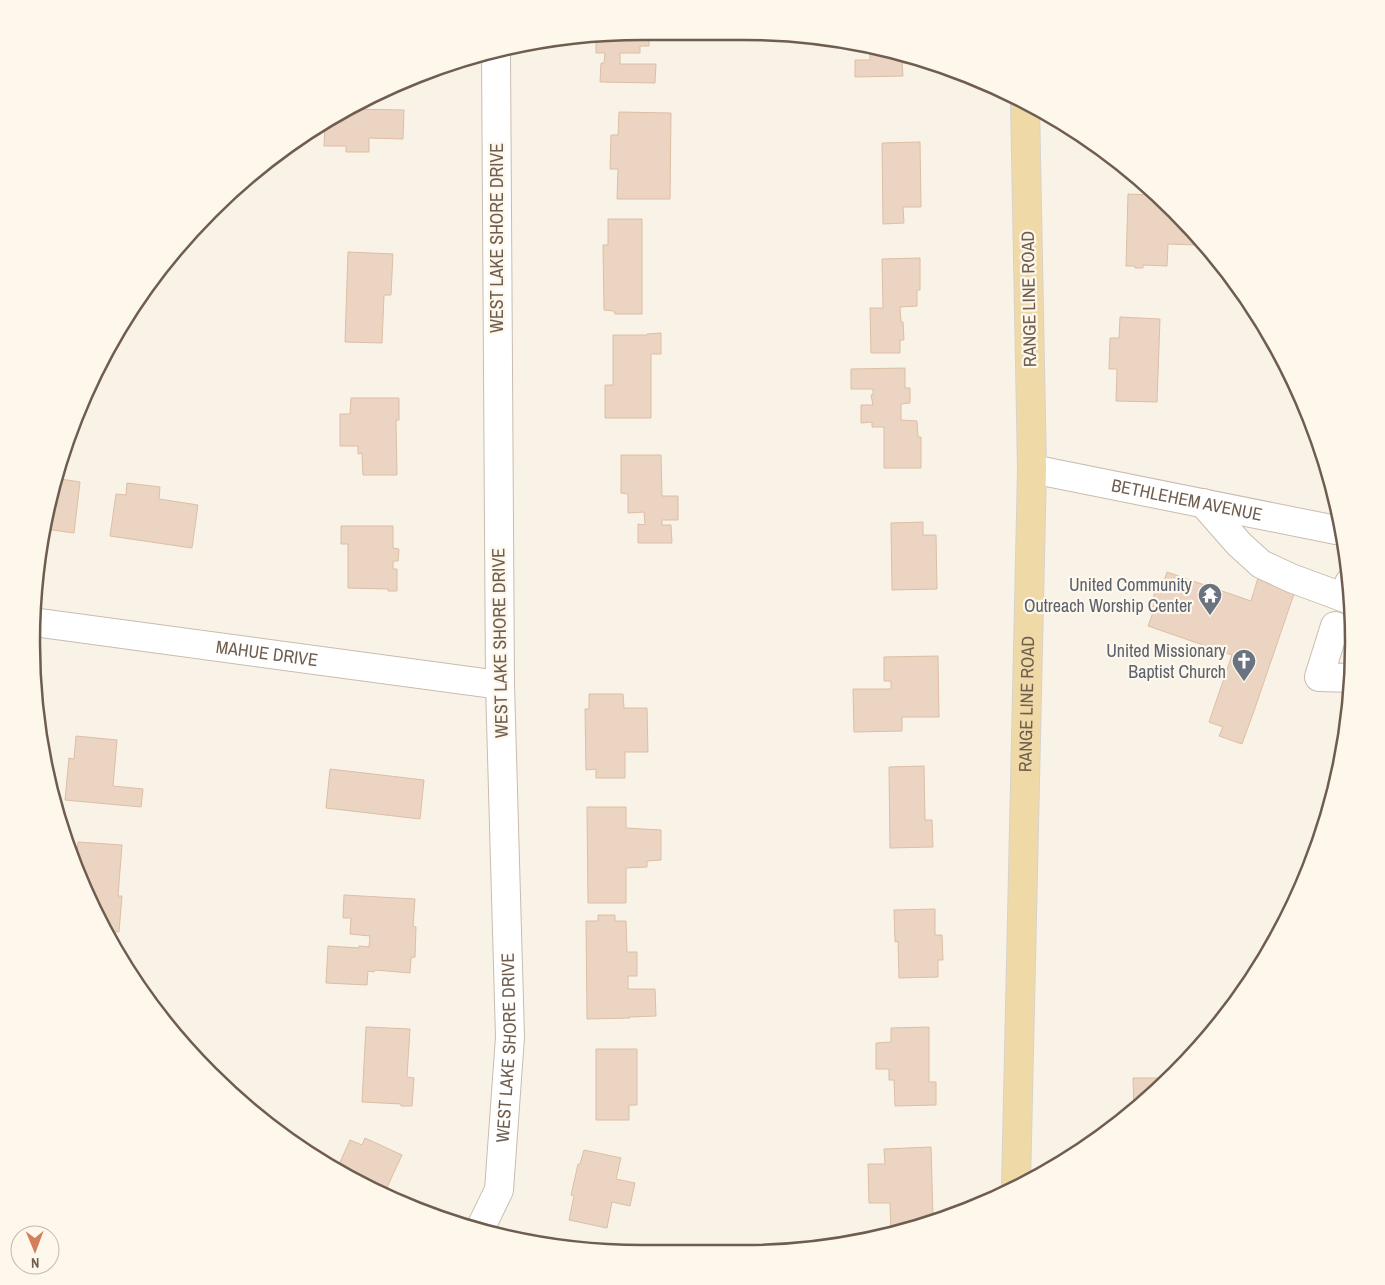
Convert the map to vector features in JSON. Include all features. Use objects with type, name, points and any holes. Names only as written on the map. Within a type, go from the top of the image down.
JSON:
[{"type":"main road","name":"RANGE LINE ROAD","points":[[1016,1179],[1032,469],[1025,111]]},
{"type":"street","name":"WEST LAKE SHORE DRIVE","points":[[483,1223],[499,1190],[510,1037],[500,685],[496,59]]},
{"type":"street","name":"BETHLEHEM AVENUE","points":[[1032,469],[1334,530]]},
{"type":"street","points":[[1203,503],[1239,544],[1262,564],[1291,578],[1343,589]]},
{"type":"street","points":[[1344,615],[1343,628],[1319,677],[1344,678]]},
{"type":"street","name":"MAHUE DRIVE","points":[[40,623],[500,685]]},
{"type":"building","points":[[649,40],[649,46],[640,46],[640,53],[620,53],[620,64],[656,64],[655,83],[600,82],[601,63],[604,63],[605,53],[596,53],[596,42]]},
{"type":"building","points":[[870,54],[905,63],[902,63],[903,76],[855,77],[855,60],[870,60]]},
{"type":"building","points":[[363,109],[404,110],[403,139],[369,138],[369,152],[346,152],[346,146],[324,146],[325,131]]},
{"type":"building","points":[[619,112],[671,113],[670,199],[617,199],[618,169],[610,169],[611,135],[618,135]]},
{"type":"building","points":[[920,142],[921,207],[903,207],[904,223],[883,224],[882,143]]},
{"type":"building","points":[[1128,194],[1145,195],[1169,216],[1195,245],[1168,244],[1167,266],[1143,265],[1143,268],[1135,268],[1135,266],[1126,266]]},
{"type":"building","points":[[608,219],[642,219],[642,314],[615,314],[614,311],[604,310],[603,245],[608,245]]},
{"type":"building","points":[[348,252],[393,254],[391,295],[384,295],[382,343],[345,342]]},
{"type":"building","points":[[920,258],[920,290],[917,290],[917,306],[900,307],[904,340],[900,340],[900,353],[871,353],[870,308],[883,308],[882,259]]},
{"type":"building","points":[[1120,317],[1160,319],[1157,402],[1116,401],[1117,369],[1109,369],[1110,338],[1119,338]]},
{"type":"building","points":[[661,333],[661,354],[651,354],[651,418],[605,418],[605,385],[613,385],[613,335]]},
{"type":"building","points":[[905,368],[905,388],[910,388],[910,403],[901,404],[901,420],[917,421],[918,437],[921,437],[921,468],[884,468],[884,427],[872,427],[872,422],[861,423],[861,405],[873,405],[871,395],[873,395],[873,389],[851,389],[851,369]]},
{"type":"building","points":[[351,398],[399,398],[399,420],[396,420],[397,475],[363,475],[362,453],[358,454],[358,446],[340,446],[340,414],[350,414]]},
{"type":"building","points":[[621,455],[661,455],[662,496],[678,496],[678,520],[662,520],[662,525],[671,525],[672,543],[638,543],[638,524],[645,525],[644,512],[628,513],[628,494],[621,493]]},
{"type":"building","points":[[63,479],[80,482],[74,533],[51,530]]},
{"type":"building","points":[[127,483],[160,487],[159,499],[198,505],[192,548],[110,536],[116,494],[126,495]]},
{"type":"building","points":[[923,522],[923,535],[936,535],[937,589],[892,590],[891,523]]},
{"type":"building","points":[[341,526],[393,526],[393,548],[399,549],[398,561],[393,561],[393,569],[397,569],[397,591],[348,588],[348,544],[341,544]]},
{"type":"building","name":"United Missionary Baptist Church","points":[[1167,572],[1251,601],[1258,578],[1295,591],[1242,744],[1219,736],[1223,727],[1209,722],[1232,655],[1148,626],[1155,607],[1150,606],[1156,589],[1161,590]]},
{"type":"building","points":[[938,656],[939,717],[902,717],[902,731],[854,732],[853,689],[891,689],[891,681],[884,681],[884,657]]},
{"type":"building","points":[[589,694],[623,694],[624,708],[647,708],[648,752],[625,752],[625,778],[596,778],[596,769],[586,770],[585,709],[589,709]]},
{"type":"building","points":[[76,736],[117,740],[113,786],[143,789],[141,807],[65,800],[69,758],[74,759]]},
{"type":"building","points":[[924,766],[925,820],[932,820],[933,847],[890,848],[889,767]]},
{"type":"building","points":[[330,769],[424,780],[420,819],[326,808]]},
{"type":"building","points":[[587,807],[626,807],[626,828],[661,830],[661,860],[647,861],[647,867],[626,868],[626,903],[588,903]]},
{"type":"building","points":[[78,842],[122,845],[118,896],[122,896],[119,932],[114,932],[102,909],[77,850]]},
{"type":"building","points":[[344,895],[415,899],[413,926],[416,927],[415,957],[411,958],[410,973],[375,970],[374,972],[368,971],[367,985],[326,983],[328,946],[369,947],[370,936],[350,934],[351,918],[343,918]]},
{"type":"building","points":[[935,909],[935,935],[942,935],[943,960],[938,960],[938,977],[899,978],[898,941],[895,942],[894,910]]},
{"type":"building","points":[[598,915],[615,915],[615,921],[626,921],[627,952],[637,952],[637,976],[628,976],[628,989],[655,989],[656,1016],[587,1019],[586,921],[598,921]]},
{"type":"building","points":[[366,1027],[410,1029],[407,1077],[414,1078],[412,1106],[362,1102]]},
{"type":"building","points":[[929,1027],[929,1082],[936,1082],[936,1105],[895,1106],[894,1080],[889,1080],[889,1069],[876,1069],[876,1043],[891,1042],[891,1028]]},
{"type":"building","points":[[596,1049],[637,1049],[637,1105],[629,1105],[629,1120],[596,1120]]},
{"type":"building","points":[[1133,1078],[1159,1078],[1140,1095],[1134,1100]]},
{"type":"building","points":[[365,1138],[402,1155],[387,1188],[340,1163],[350,1140],[362,1145]]},
{"type":"building","points":[[931,1147],[933,1214],[891,1226],[890,1203],[869,1203],[868,1164],[885,1164],[884,1149]]},
{"type":"building","points":[[584,1150],[621,1158],[616,1179],[635,1183],[630,1206],[612,1202],[607,1228],[569,1220],[574,1196],[571,1195],[578,1164],[580,1164]]},
{"type":"place","name":"United Community Outreach Worship Center","points":[[1210,616]]},
{"type":"place","name":"United Missionary Baptist Church","points":[[1244,682]]}]
